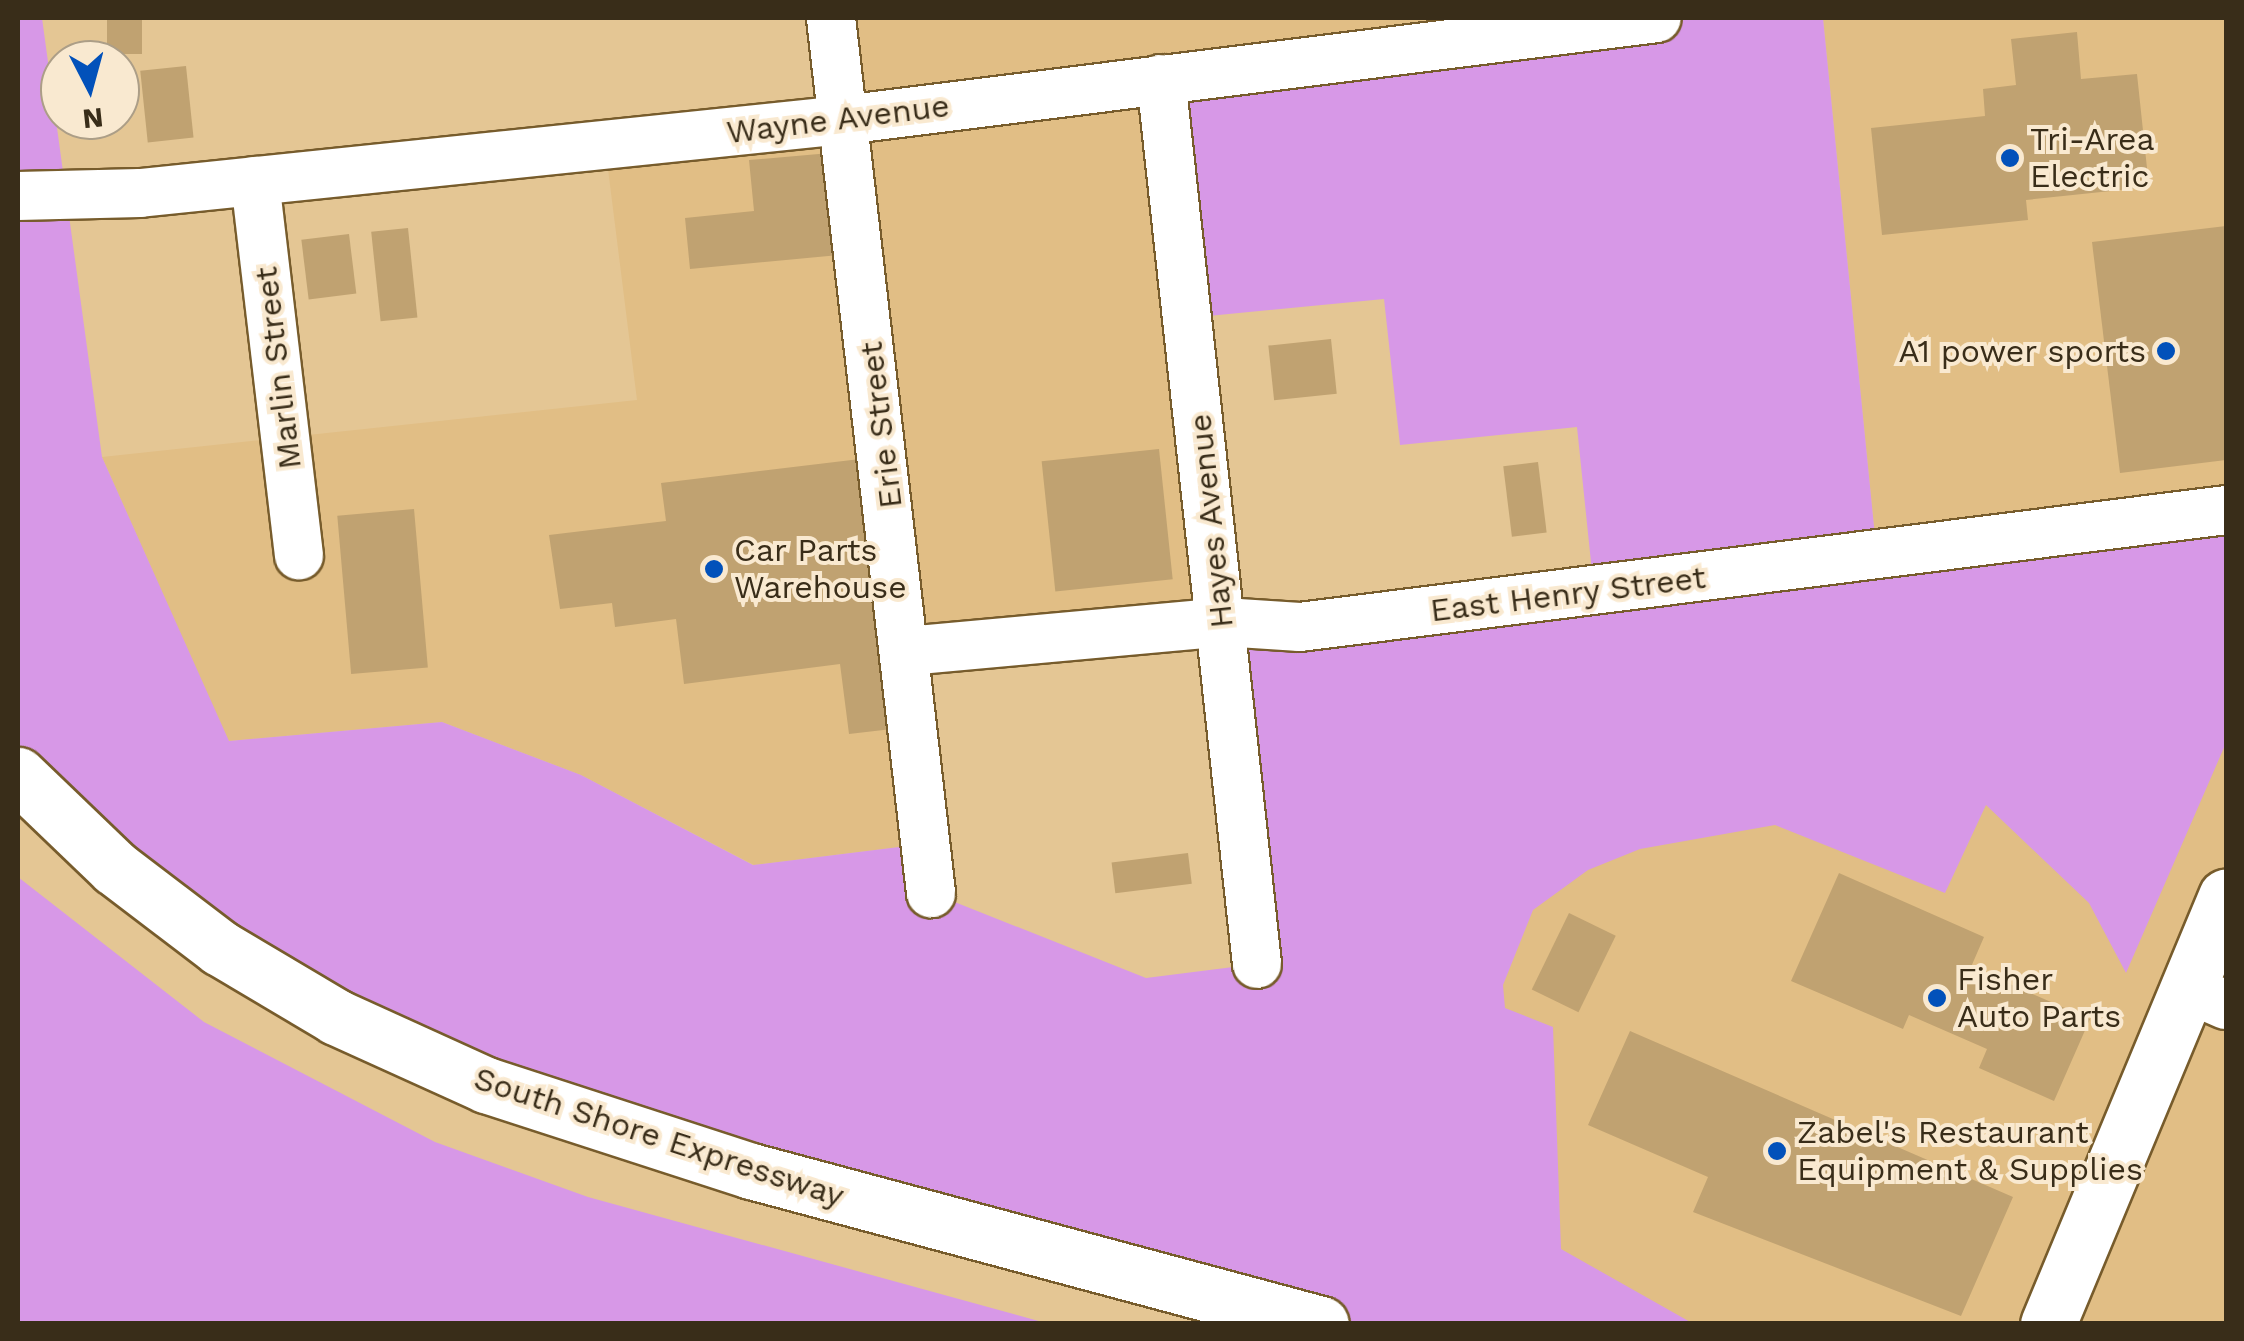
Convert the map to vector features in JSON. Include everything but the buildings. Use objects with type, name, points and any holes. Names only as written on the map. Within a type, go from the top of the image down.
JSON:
[{"type":"main road","name":"South Shore Expressway","points":[[18,774],[115,868],[220,948],[336,1017],[470,1078],[752,1171],[1321,1324]]},
{"type":"main road","points":[[2048,1324],[2208,997],[2226,898]]},
{"type":"street","name":"Erie Street","points":[[831,18],[907,651],[931,892]]},
{"type":"street","name":"Wayne Avenue","points":[[18,196],[255,182],[844,120],[1657,18]]},
{"type":"street","name":"Hayes Avenue","points":[[1161,79],[1258,964]]},
{"type":"street","name":"Marlin Street","points":[[255,182],[300,555]]},
{"type":"street","name":"East Henry Street","points":[[907,651],[1223,622],[1300,627],[2226,510]]},
{"type":"shaded area","points":[[18,18],[42,18],[45,40],[40,40],[40,140],[59,140],[102,457],[229,741],[442,722],[581,775],[753,865],[907,846],[932,893],[1146,978],[1257,964],[1223,622],[1594,591],[1577,427],[1400,445],[1384,299],[1188,318],[1161,79],[1657,18],[1823,18],[1877,556],[2226,510],[2226,743],[2126,973],[2089,903],[1986,805],[1945,893],[1775,825],[1640,849],[1588,870],[1533,910],[1503,985],[1505,1008],[1553,1027],[1561,1249],[1692,1323],[1321,1323],[408,1052],[18,775]]},
{"type":"shaded area","points":[[831,18],[1657,18],[1162,79],[1223,622],[907,651],[907,846],[754,865],[581,775],[442,722],[228,741],[102,457],[637,400],[605,145],[843,120]]},
{"type":"shaded area","points":[[1823,18],[2226,18],[2226,1323],[1675,1323],[1507,1219],[1400,1015],[1877,556]]},
{"type":"shaded area","points":[[18,877],[204,1022],[435,1142],[588,1197],[1046,1323],[18,1323]]},
{"type":"place","name":"Tri-Area Electric","points":[[2010,158]]},
{"type":"place","name":"A1 power sports","points":[[2166,351]]},
{"type":"place","name":"Car Parts Warehouse","points":[[714,569]]},
{"type":"place","name":"Fisher Auto Parts","points":[[1937,998]]},
{"type":"place","name":"Zabel's Restaurant Equipment & Supplies","points":[[1777,1151]]}]
